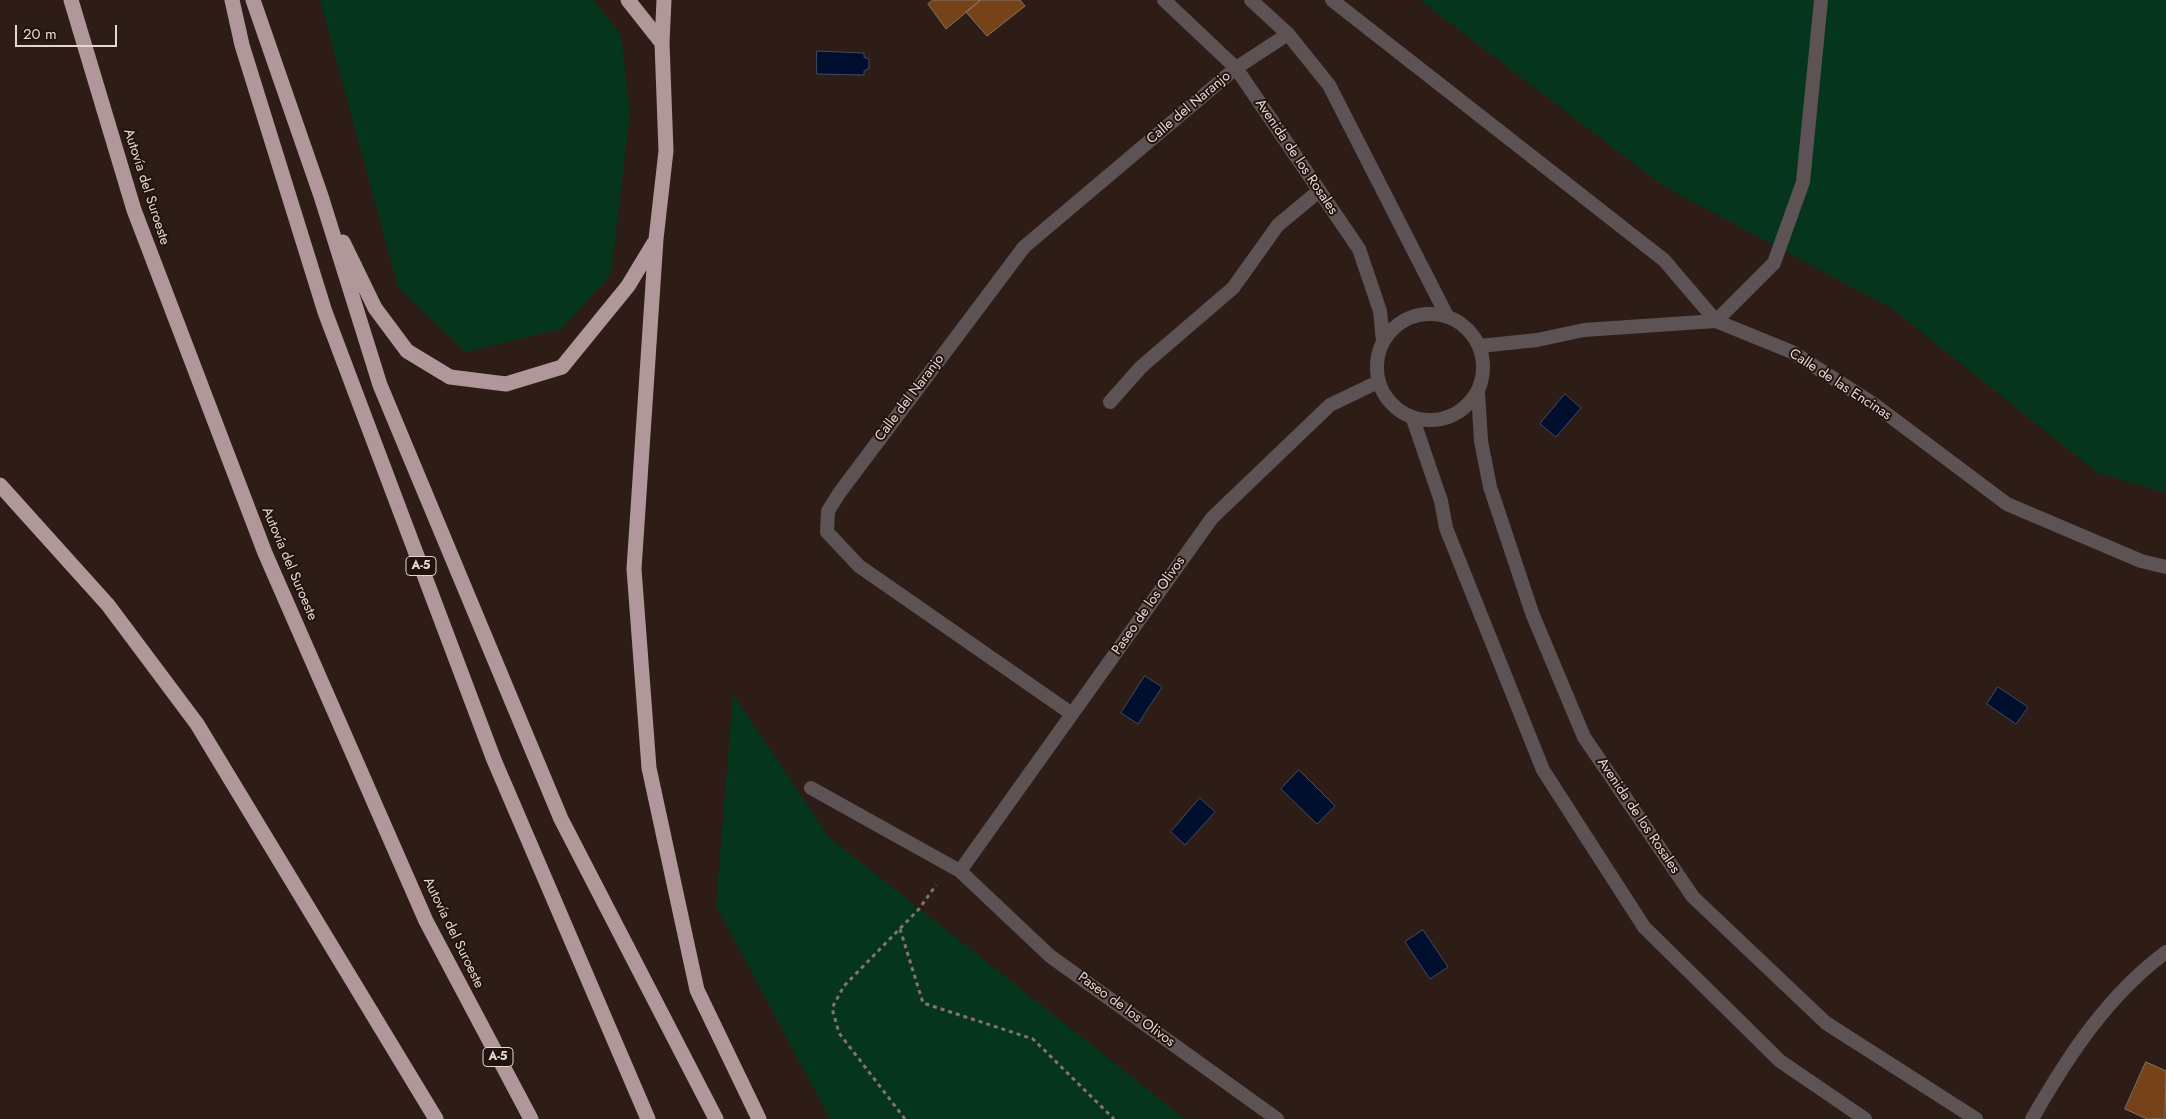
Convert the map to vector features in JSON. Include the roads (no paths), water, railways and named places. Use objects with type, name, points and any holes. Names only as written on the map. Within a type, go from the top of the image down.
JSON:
[{"type":"highway","name":"Autovía del Suroeste","points":[[71,0],[134,210],[265,554],[426,921],[531,1119]]},
{"type":"highway","name":"A-5","points":[[232,0],[242,46],[326,312],[494,760],[648,1119]]},
{"type":"highway","points":[[253,0],[321,196],[380,385],[561,819],[716,1119]]},
{"type":"highway","points":[[628,0],[662,43]]},
{"type":"highway","points":[[664,0],[662,43],[666,151],[656,239],[634,569],[649,768],[698,990],[759,1119]]},
{"type":"highway","points":[[321,196],[374,308],[407,351],[450,377],[506,384],[562,367],[628,286],[656,239]]},
{"type":"highway","points":[[0,485],[108,605],[198,724],[436,1119]]},
{"type":"street","name":"Avenida de los Rosales","points":[[1164,0],[1236,68],[1359,249],[1380,310],[1383,341]]},
{"type":"street","points":[[1251,0],[1288,34],[1329,85],[1447,316]]},
{"type":"street","points":[[1332,0],[1664,260],[1716,321],[1774,263],[1803,182],[1821,0]]},
{"type":"street","name":"Calle del Naranjo","points":[[1072,714],[859,566],[827,532],[828,511],[840,492],[1024,247],[1236,68],[1288,34]]},
{"type":"street","points":[[1110,402],[1141,367],[1233,288],[1278,225],[1319,191]]},
{"type":"street","points":[[1413,419],[1445,420],[1462,411],[1478,392],[1484,374],[1480,346],[1470,331],[1447,316],[1428,313],[1414,315],[1398,324],[1383,341],[1377,358],[1378,382],[1386,399],[1413,419],[1441,501],[1446,528],[1543,770],[1644,927],[1780,1061],[1866,1119]]},
{"type":"street","name":"Calle de las Encinas","points":[[1480,346],[1537,340],[1584,330],[1716,321],[1792,352],[1875,405],[2007,504],[2142,561],[2166,567]]},
{"type":"street","name":"Paseo de los Olivos","points":[[960,871],[1212,518],[1330,405],[1378,382]]},
{"type":"street","name":"Avenida de los Rosales","points":[[1478,392],[1481,440],[1490,487],[1532,614],[1584,737],[1693,897],[1826,1023],[1976,1119]]},
{"type":"street","name":"Paseo de los Olivos","points":[[811,788],[960,871],[1050,956],[1277,1119]]},
{"type":"street","points":[[2032,1119],[2062,1067],[2097,1018],[2139,972],[2166,952]]},
{"type":"water","points":[[817,51],[864,53],[864,57],[869,59],[869,68],[864,71],[864,75],[817,74]]},
{"type":"water","points":[[1565,394],[1581,408],[1556,437],[1540,424]]},
{"type":"water","points":[[1145,676],[1162,687],[1138,724],[1121,713]]},
{"type":"water","points":[[1998,687],[2028,707],[2016,724],[1987,704]]},
{"type":"water","points":[[1299,770],[1335,806],[1317,824],[1281,789]]},
{"type":"water","points":[[1200,798],[1215,812],[1185,845],[1171,832]]},
{"type":"water","points":[[1423,930],[1448,967],[1430,979],[1405,942]]}]
